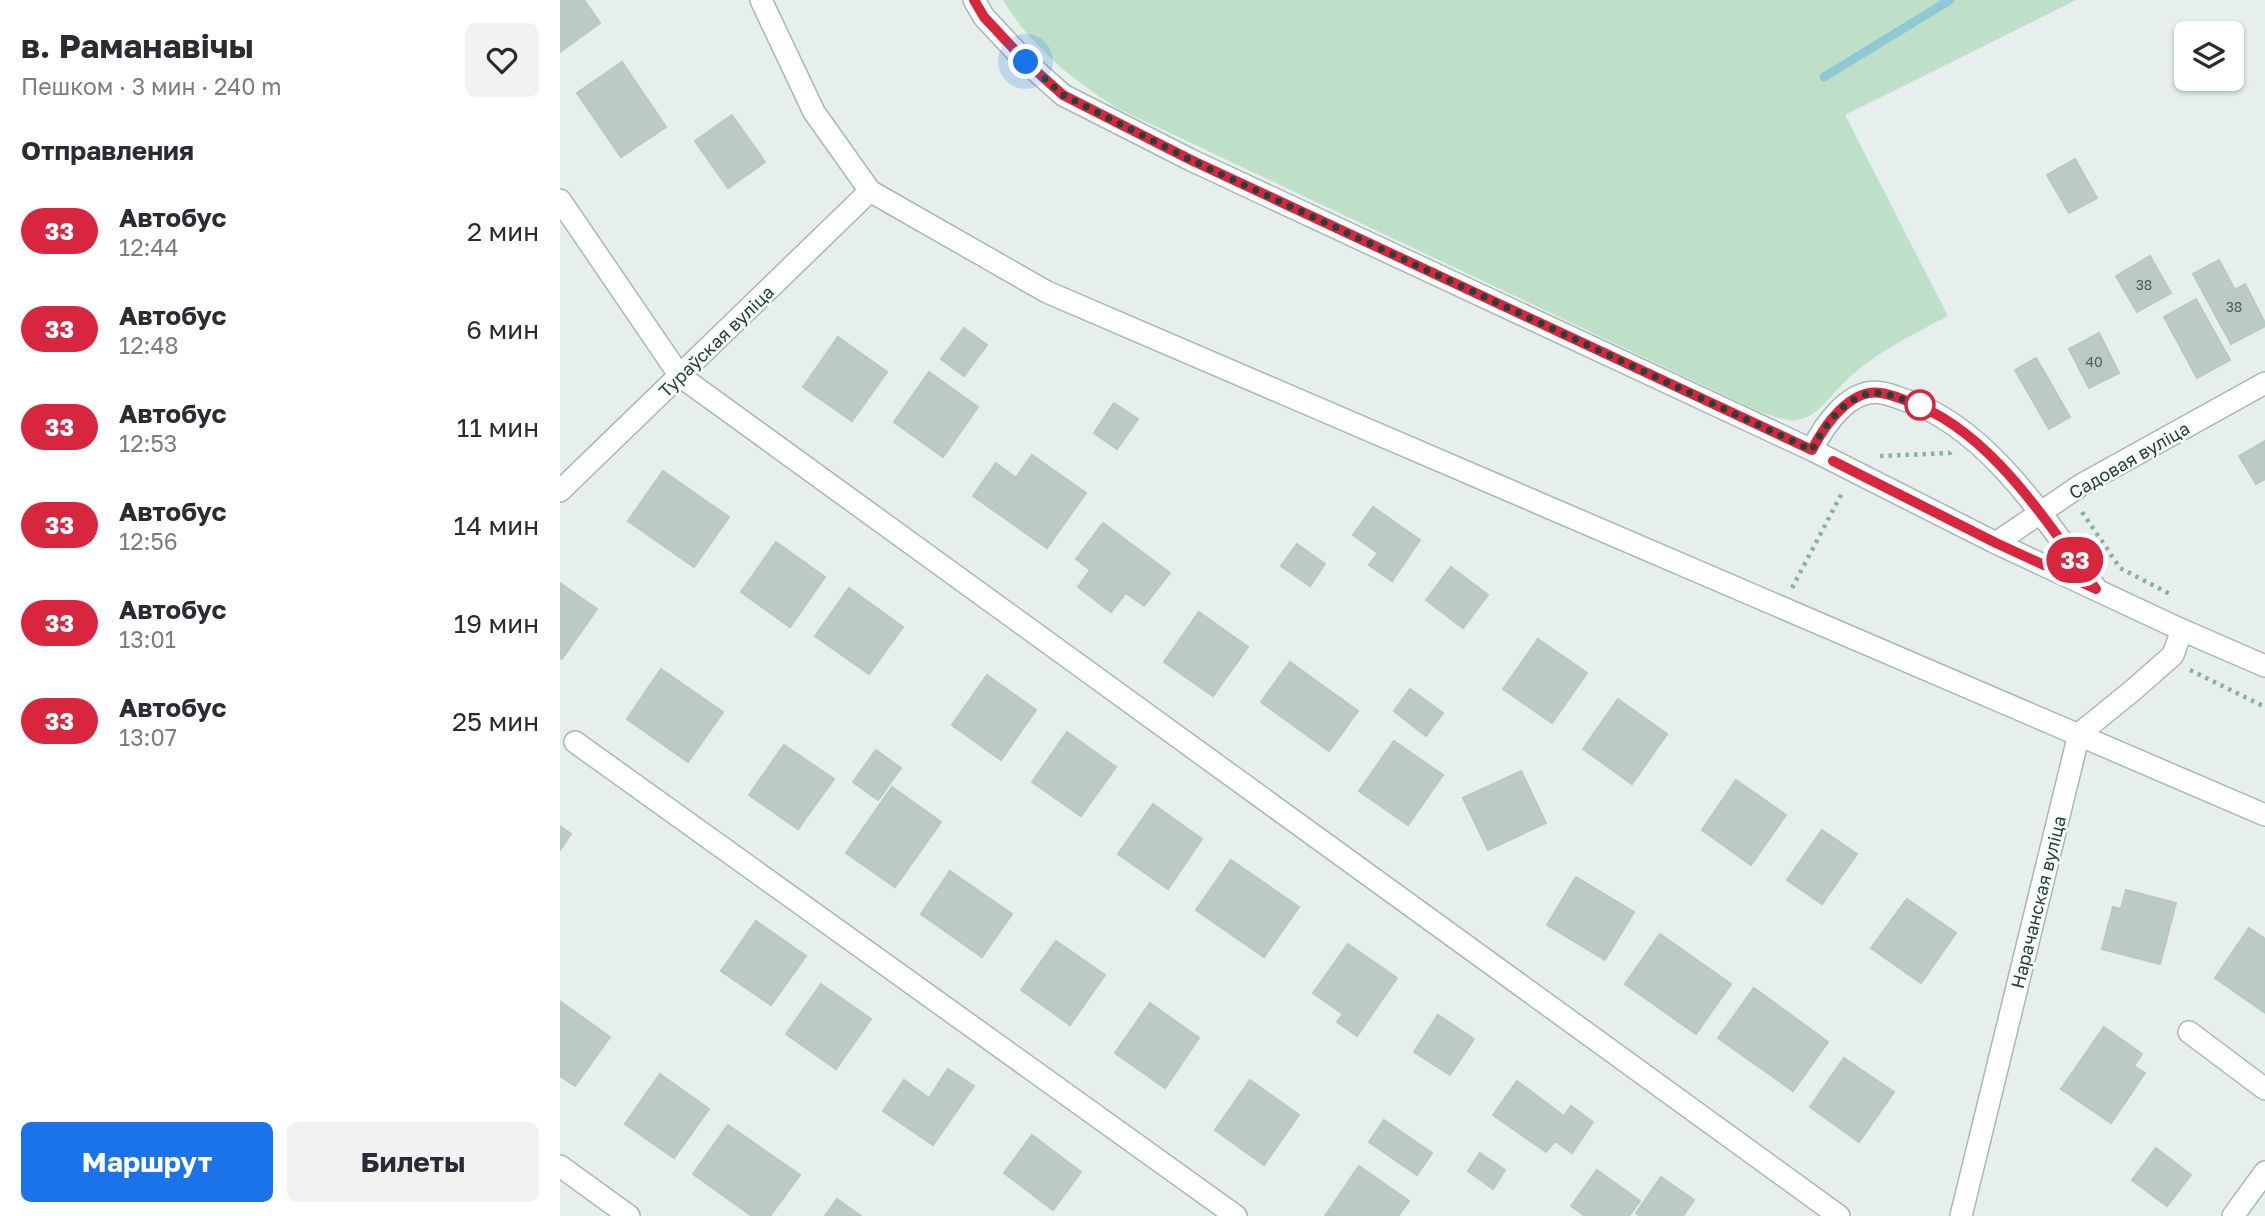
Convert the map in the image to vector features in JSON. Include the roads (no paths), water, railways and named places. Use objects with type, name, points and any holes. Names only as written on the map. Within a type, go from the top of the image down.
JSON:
[{"type":"street","points":[[761,0],[814,112],[870,191],[1047,292],[2265,815]]},
{"type":"street","points":[[974,0],[984,17],[1026,62],[1063,95],[1191,160],[1812,450],[1996,543],[2265,666]]},
{"type":"street","name":"Тураўская вуліца","points":[[560,491],[870,191]]},
{"type":"street","points":[[560,200],[680,376],[1839,1216]]},
{"type":"street","name":"Садовая вуліца","points":[[1996,543],[2081,485],[2265,383]]},
{"type":"street","points":[[1812,450],[1820,432],[1848,402],[1864,394],[1881,392],[1920,405],[1962,430],[2005,471],[2096,589]]},
{"type":"street","points":[[2079,734],[2173,654],[2182,630]]},
{"type":"street","name":"Нарачанская вуліца","points":[[1961,1216],[2079,734]]},
{"type":"street","points":[[575,742],[1236,1216]]},
{"type":"street","points":[[2189,1031],[2265,1089]]},
{"type":"street","points":[[560,1166],[629,1216]]},
{"type":"street","points":[[2233,1216],[2265,1172]]},
{"type":"waterway","points":[[1824,77],[1950,0]]}]
